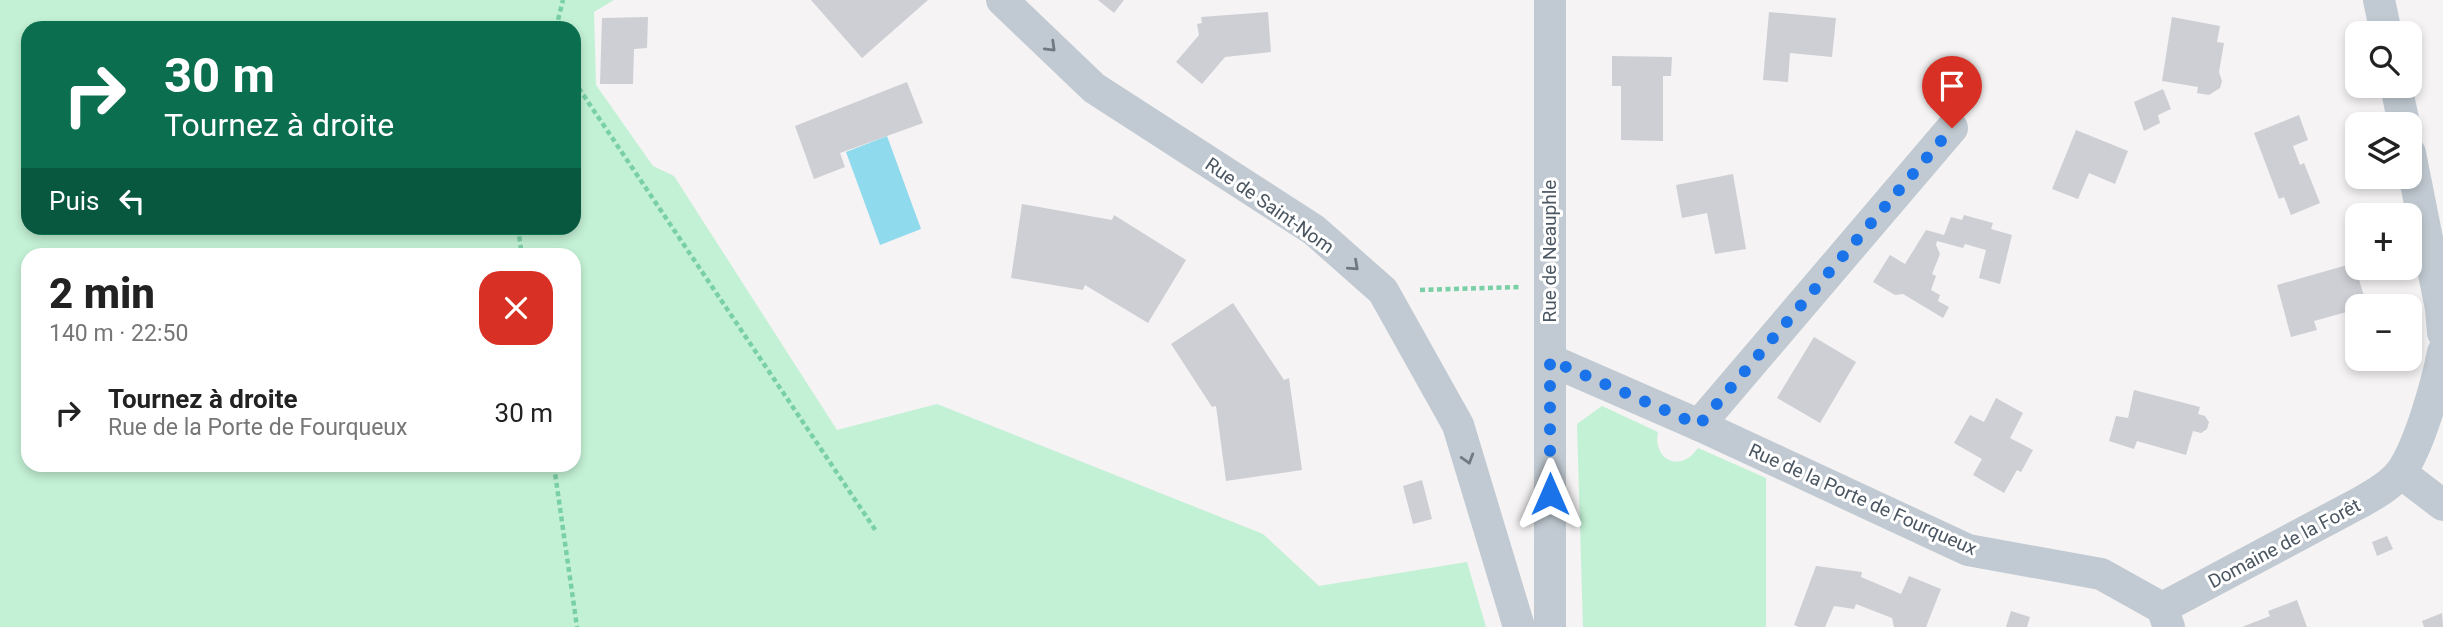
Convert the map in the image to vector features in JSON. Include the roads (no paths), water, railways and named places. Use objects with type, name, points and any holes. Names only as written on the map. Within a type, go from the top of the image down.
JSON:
[{"type":"street","name":"Rue de Saint-Nom","points":[[1002,0],[1094,88],[1314,230],[1382,291],[1458,425],[1519,627]]},
{"type":"street","name":"Rue de Neauphle","points":[[1550,0],[1550,627]]},
{"type":"street","points":[[2379,0],[2383,21]]},
{"type":"street","points":[[1699,425],[1952,128]]},
{"type":"street","points":[[2417,189],[2441,309],[2443,333]]},
{"type":"street","name":"Domaine de la Forêt","points":[[2166,617],[2361,502],[2386,486],[2401,472],[2438,379],[2443,352]]},
{"type":"street","name":"Rue de la Porte de Fourqueux","points":[[1550,360],[1699,425],[1968,550],[2101,574],[2166,617]]},
{"type":"street","points":[[2401,472],[2443,505]]},
{"type":"water","points":[[887,136],[921,229],[880,245],[846,152]]}]
